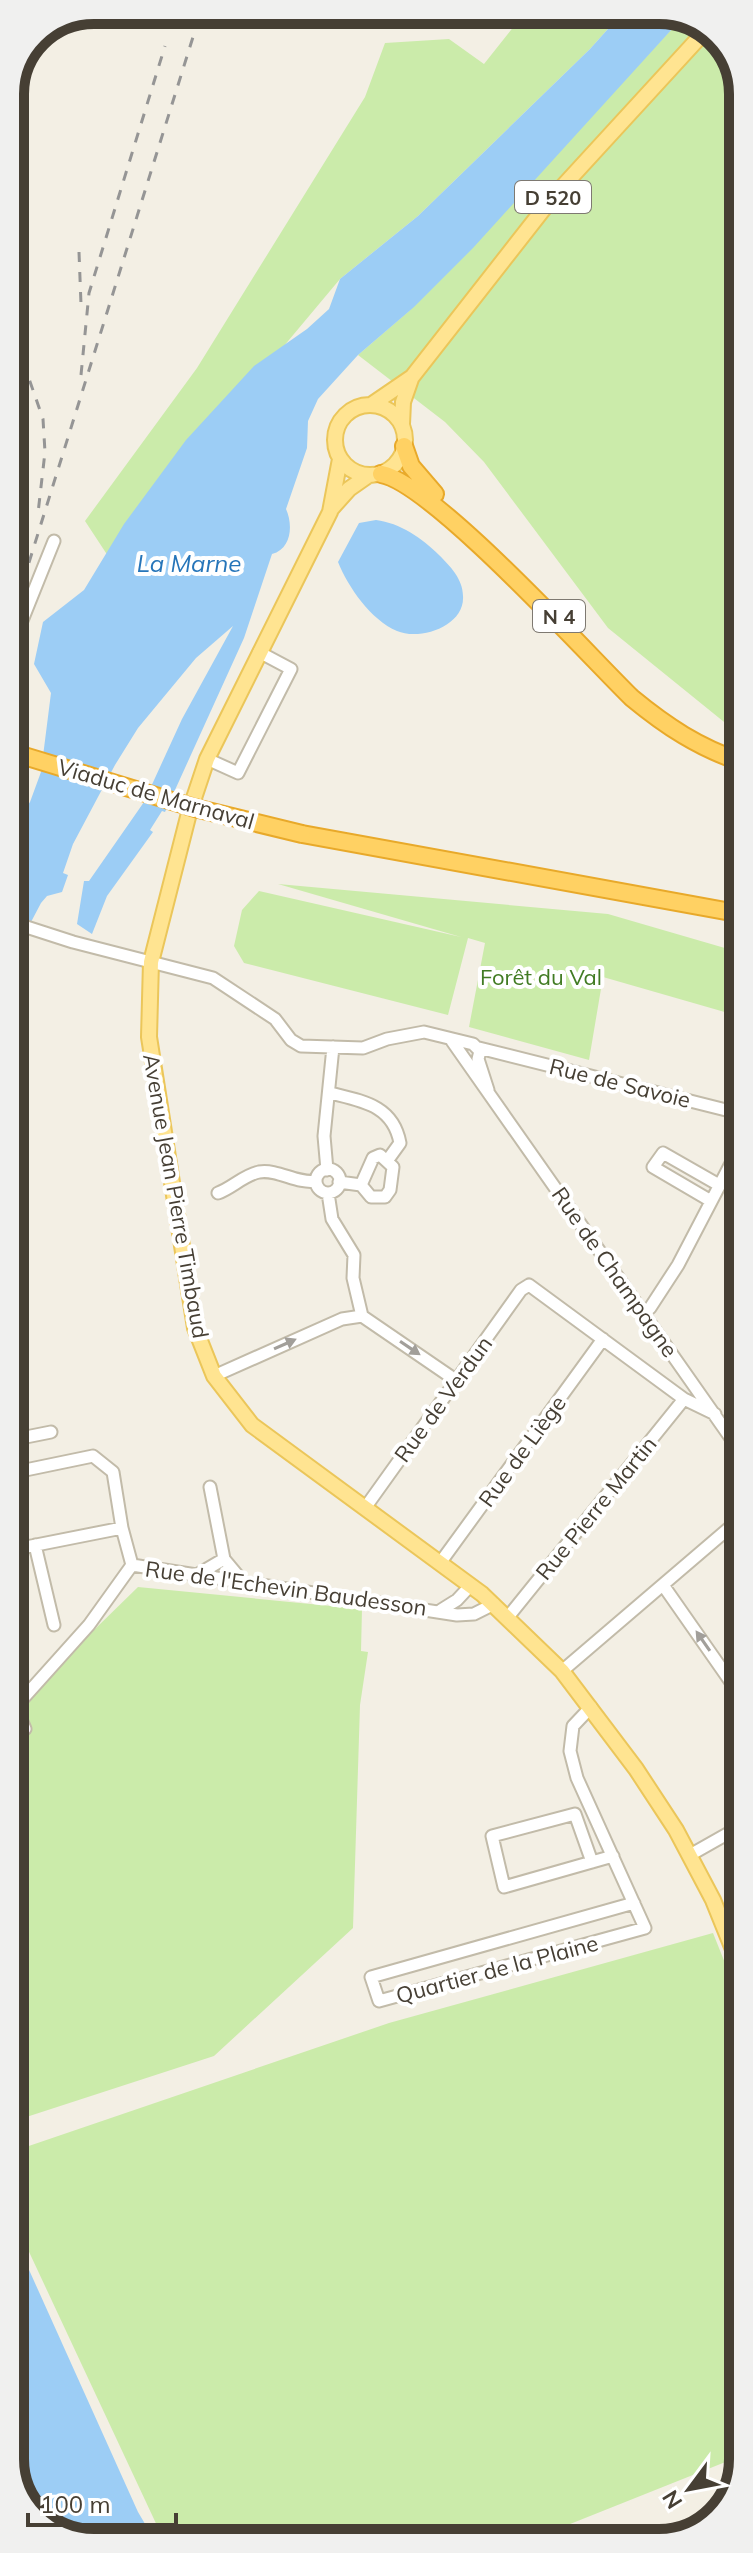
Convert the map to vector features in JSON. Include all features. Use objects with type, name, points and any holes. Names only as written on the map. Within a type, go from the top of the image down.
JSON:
[{"type":"highway","name":"N 4","points":[[404,446],[411,466],[428,487],[637,692],[682,726],[729,749]]},
{"type":"highway","name":"N 4","points":[[375,474],[404,482],[435,505],[632,698],[665,725],[697,744],[729,757]]},
{"type":"highway","name":"Viaduc de Marnaval","points":[[24,756],[181,804],[302,834],[444,860]]},
{"type":"highway","points":[[444,860],[597,878],[729,903]]},
{"type":"highway","points":[[444,860],[729,912]]},
{"type":"main road","name":"D 520","points":[[371,405],[412,377],[553,197],[700,37]]},
{"type":"main road","name":"D 520","points":[[402,425],[403,402],[412,377]]},
{"type":"main road","points":[[371,405],[386,408],[402,425],[404,446],[394,466],[349,489],[330,512],[340,459],[335,443],[337,426],[347,413],[371,405]]},
{"type":"main road","points":[[340,459],[353,471],[375,474]]},
{"type":"main road","name":"Avenue Jean Pierre Timbaud","points":[[330,512],[207,759],[189,813],[151,962],[148,1017],[152,1055],[190,1307],[200,1345],[214,1376],[252,1425],[471,1585],[562,1671],[655,1798],[690,1855],[729,1939]]},
{"type":"street","points":[[24,616],[54,541]]},
{"type":"street","points":[[207,759],[238,773],[291,669],[259,652]]},
{"type":"street","name":"Rue de Savoie","points":[[24,926],[213,978],[275,1019],[291,1040],[301,1046],[363,1048],[424,1032],[452,1041],[473,1054],[497,1051],[729,1111]]},
{"type":"street","points":[[327,1170],[324,1136],[333,1047]]},
{"type":"street","name":"Rue de Champagne","points":[[473,1054],[488,1090],[643,1313],[715,1414],[729,1429]]},
{"type":"street","points":[[330,1093],[379,1106],[398,1132],[400,1143],[387,1161]]},
{"type":"street","points":[[711,1201],[653,1167],[663,1153],[719,1185]]},
{"type":"street","points":[[339,1182],[361,1185],[371,1197],[385,1197],[393,1167],[380,1155],[373,1158],[361,1185]]},
{"type":"street","points":[[643,1313],[650,1308],[678,1265],[729,1167]]},
{"type":"street","points":[[327,1170],[318,1174],[316,1181],[318,1188],[328,1193]]},
{"type":"street","points":[[327,1170],[337,1175],[339,1182]]},
{"type":"street","points":[[218,1193],[261,1172],[302,1183],[316,1181]]},
{"type":"street","points":[[328,1193],[339,1182]]},
{"type":"street","points":[[328,1193],[332,1219],[354,1255],[353,1278],[362,1316],[457,1381]]},
{"type":"street","name":"Rue de Verdun","points":[[365,1508],[521,1290],[529,1285],[535,1287],[603,1339]]},
{"type":"street","points":[[214,1376],[342,1319],[362,1316]]},
{"type":"street","points":[[603,1339],[684,1399],[715,1414]]},
{"type":"street","name":"Rue de Liège","points":[[440,1563],[603,1339]]},
{"type":"street","name":"Rue Pierre Martin","points":[[508,1617],[684,1399]]},
{"type":"street","points":[[24,1437],[51,1432]]},
{"type":"street","points":[[24,1470],[93,1456],[101,1459],[113,1472],[132,1565],[89,1625],[24,1697]]},
{"type":"street","points":[[210,1487],[224,1559],[244,1583]]},
{"type":"street","points":[[24,1547],[122,1528]]},
{"type":"street","points":[[562,1671],[729,1528]]},
{"type":"street","points":[[35,1545],[54,1625]]},
{"type":"street","points":[[195,1576],[224,1559]]},
{"type":"street","name":"Rue de l'Echevin Baudesson","points":[[132,1565],[465,1616],[494,1604]]},
{"type":"street","points":[[441,1610],[457,1600],[471,1585]]},
{"type":"street","points":[[663,1585],[729,1679]]},
{"type":"street","points":[[591,1707],[573,1726],[572,1763],[634,1903]]},
{"type":"street","points":[[592,1862],[575,1814],[492,1836],[504,1887],[592,1862],[613,1856]]},
{"type":"street","points":[[690,1855],[729,1833]]},
{"type":"street","name":"Quartier de la Plaine","points":[[634,1903],[645,1928],[379,2001],[371,1977],[634,1903]]},
{"type":"green space","points":[[516,24],[612,24],[418,216],[340,279],[108,556],[85,521],[197,368],[365,97],[385,43],[449,39],[484,64]]},
{"type":"green space","points":[[675,26],[705,41],[720,59],[729,94],[729,726],[608,628],[484,462],[445,422],[358,355],[409,311]]},
{"type":"green space","name":"Forêt du Val","points":[[278,884],[608,914],[729,949],[729,1013],[603,977],[589,1060],[469,1027],[485,943],[468,938],[448,1015],[244,963],[234,946],[242,910],[259,891],[461,937]]},
{"type":"green space","points":[[138,1587],[362,1609],[361,1651],[368,1652],[360,1705],[353,1928],[214,2056],[24,2118],[24,1698]]},
{"type":"green space","points":[[713,1933],[729,1973],[729,2461],[558,2529],[159,2529],[24,2241],[24,2219],[27,2217],[24,2210],[24,2148],[389,2023]]},
{"type":"water","name":"La Marne","points":[[612,24],[675,26],[473,248],[414,307],[358,355],[318,399],[308,421],[307,448],[286,509],[290,522],[287,542],[272,554],[244,638],[165,812],[162,811],[150,830],[153,832],[107,896],[92,934],[77,924],[84,881],[89,881],[144,802],[182,719],[233,626],[196,658],[138,728],[73,844],[63,873],[68,875],[62,892],[47,896],[24,935],[24,811],[41,772],[51,693],[34,664],[43,622],[84,590],[124,524],[186,440],[254,366],[307,329],[329,309],[340,279],[418,216]]},
{"type":"water","points":[[376,520],[394,524],[418,537],[455,573],[461,584],[462,607],[449,623],[417,634],[397,631],[378,619],[354,592],[338,562],[359,523]]},
{"type":"water","points":[[24,2259],[148,2529],[76,2527],[48,2512],[33,2494],[25,2472],[24,2458]]},
{"type":"railway","points":[[24,578],[193,37]]},
{"type":"railway","points":[[81,375],[89,293],[165,46]]},
{"type":"railway","points":[[79,252],[81,304]]},
{"type":"railway","points":[[24,364],[43,419],[45,452],[38,513]]}]
